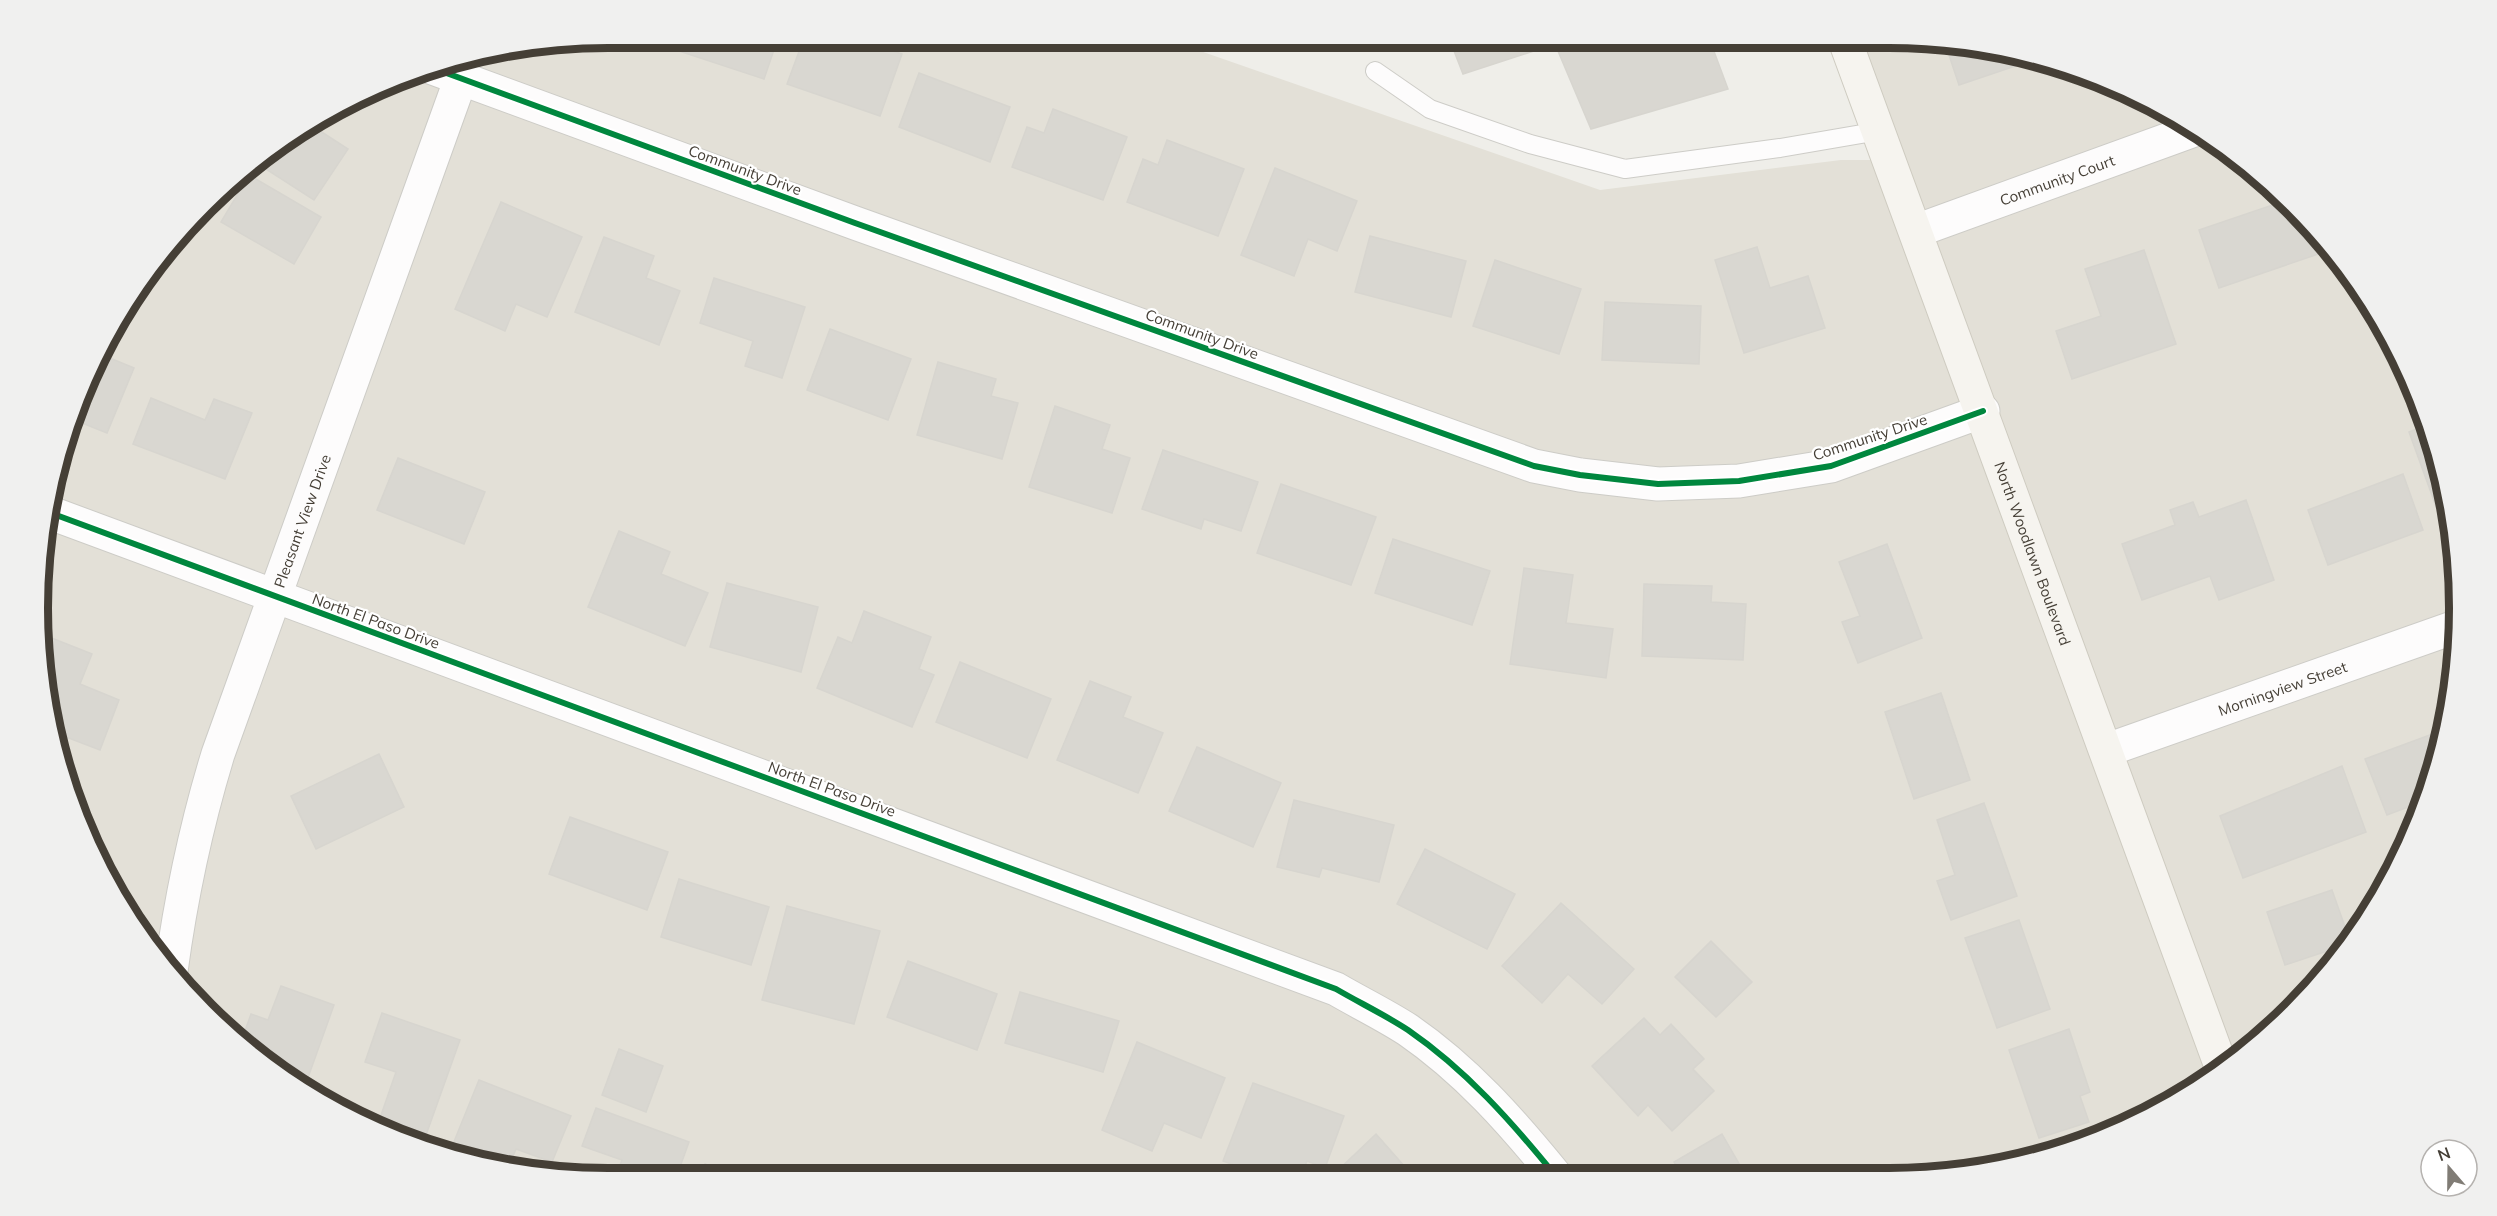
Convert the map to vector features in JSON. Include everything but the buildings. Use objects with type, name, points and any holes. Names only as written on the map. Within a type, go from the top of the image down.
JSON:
[{"type":"street","name":"North Woodlawn Boulevard","points":[[1848,48],[2108,750],[2219,1060]]},
{"type":"street","name":"Community Drive","points":[[446,72],[1534,466],[1580,475],[1658,484],[1739,481],[1831,466],[1983,411]]},
{"type":"street","name":"Pleasant View Drive","points":[[172,959],[180,901],[203,804],[218,754],[461,78]]},
{"type":"street","name":"Community Court","points":[[1916,231],[2186,133]]},
{"type":"street","name":"North El Paso Drive","points":[[56,515],[1336,988],[1407,1030],[1467,1076],[1512,1122],[1549,1168]]},
{"type":"street","name":"Morningview Street","points":[[2108,750],[2448,629]]},
{"type":"lane","points":[[1374,71],[1430,110],[1530,144],[1625,169],[1780,148],[1879,131]]},
{"type":"shaded area","points":[[1192,48],[1600,190],[1841,160],[1888,160],[1848,48],[1926,49],[1998,59],[2034,67],[2069,78],[2137,106],[2200,142],[2258,187],[2285,212],[2310,239],[2355,297],[2391,360],[2406,394],[2430,463],[2438,499],[2448,571],[2448,645],[2444,681],[2430,753],[2419,788],[2391,856],[2374,888],[2355,919],[2310,977],[2285,1004],[2230,1052],[2169,1093],[2137,1110],[2069,1138],[2034,1149],[1962,1163],[1889,1168],[608,1168],[571,1167],[499,1157],[428,1138],[360,1110],[297,1074],[239,1029],[187,977],[142,919],[106,856],[78,788],[67,753],[53,681],[49,645],[49,571],[59,499],[67,463],[78,428],[106,360],[142,297],[164,267],[212,212],[239,187],[297,142],[328,123],[360,106],[428,78],[499,59],[571,49]]},
{"type":"cycle path","points":[[445,73],[855,223],[1534,466],[1580,475],[1658,484],[1739,481],[1831,466],[1983,411]]},
{"type":"cycle path","points":[[56,515],[1336,989],[1390,1019],[1429,1045],[1487,1097],[1549,1168]]}]
